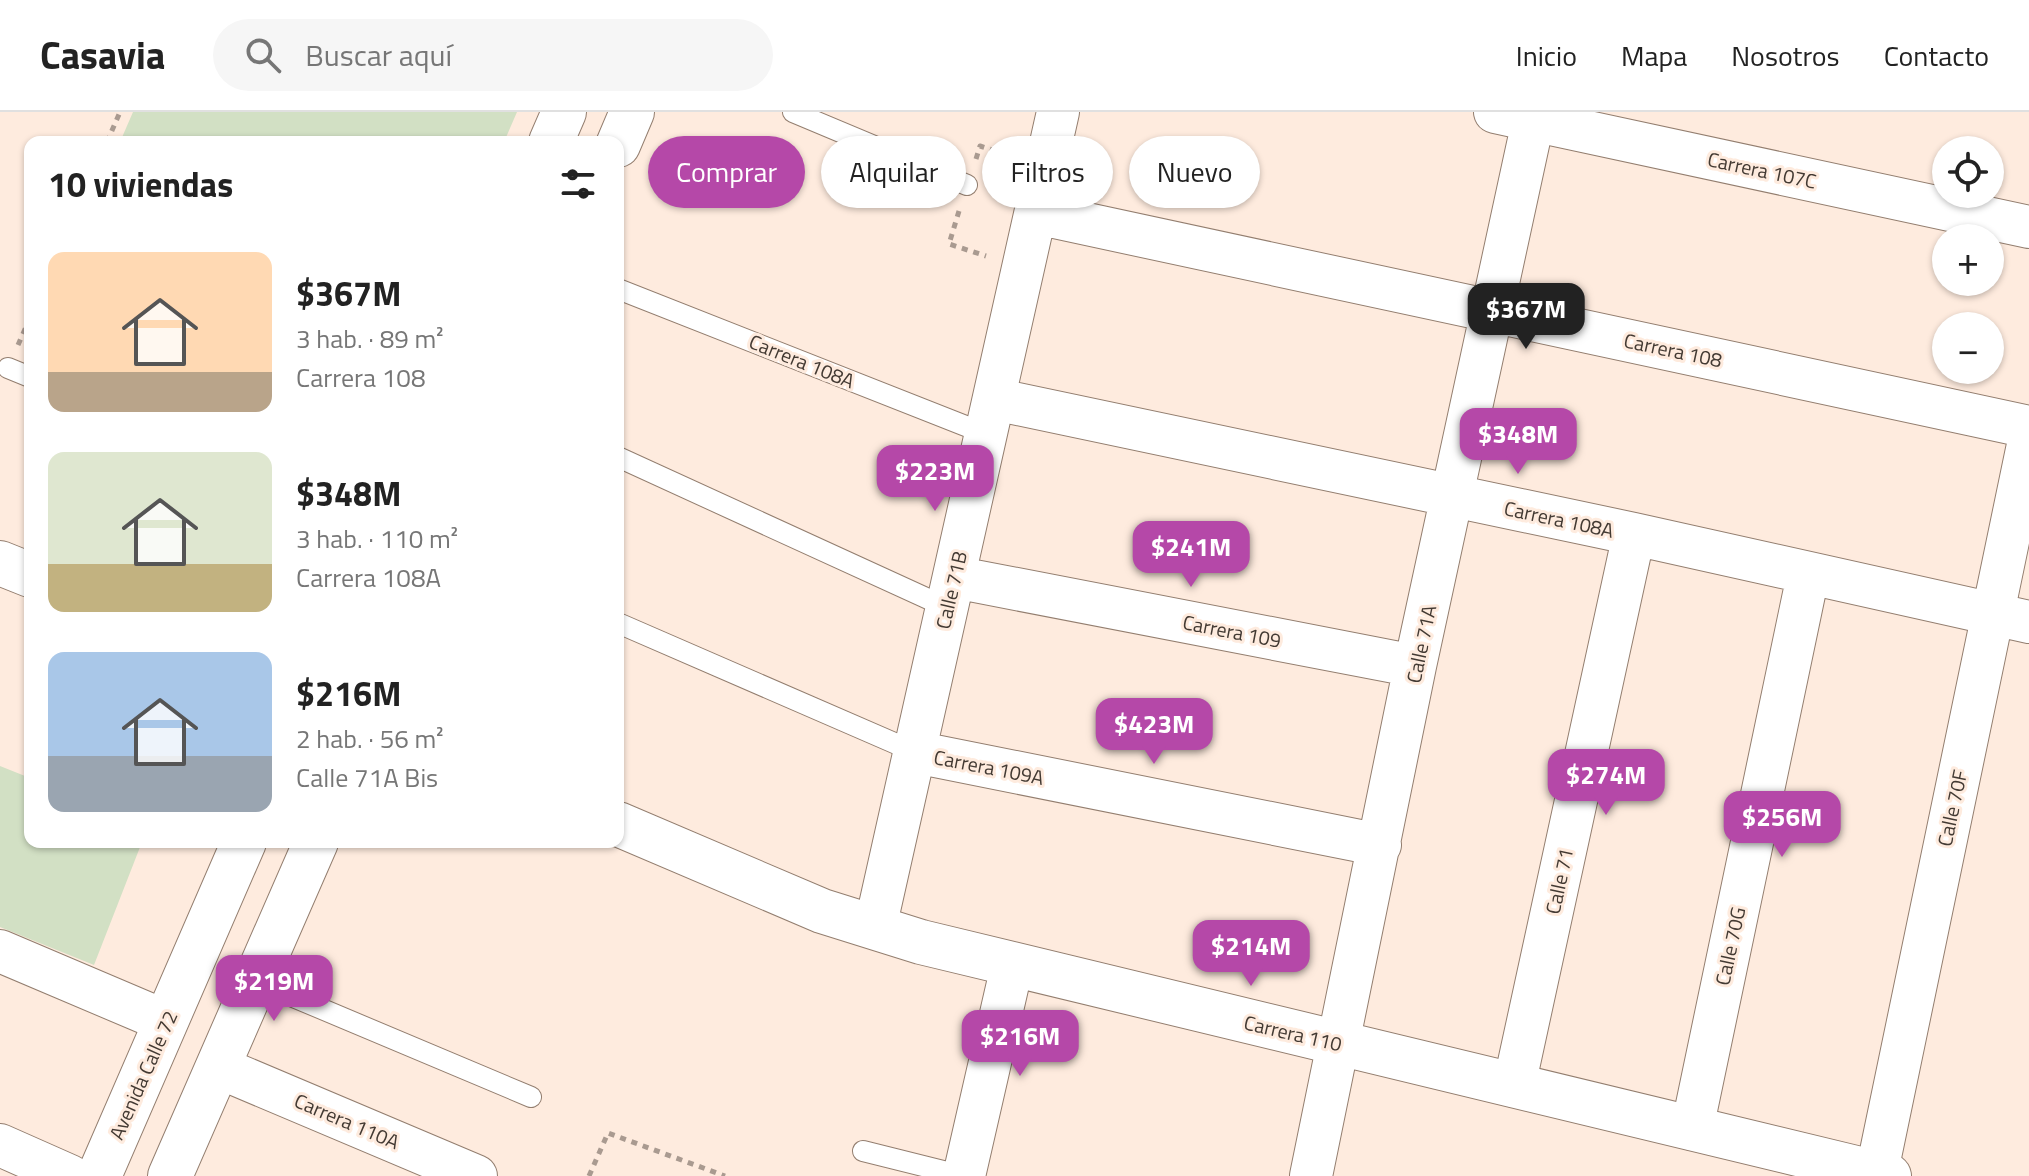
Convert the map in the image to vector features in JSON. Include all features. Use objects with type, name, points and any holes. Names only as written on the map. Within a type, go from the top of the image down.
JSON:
[{"type":"street","points":[[554,136],[564,112]]},
{"type":"street","points":[[622,136],[632,112]]},
{"type":"street","name":"Calle 71B","points":[[875,928],[1058,112]]},
{"type":"street","name":"Carrera 107C","points":[[1521,115],[2029,227]]},
{"type":"street","name":"Calle 71A","points":[[1311,1176],[1415,666],[1493,310],[1521,115]]},
{"type":"street","name":"Carrera 108","points":[[1036,213],[2029,427]]},
{"type":"street","name":"Carrera 108A","points":[[990,416],[1453,497],[1634,534],[2010,619]]},
{"type":"street","name":"Calle 70F","points":[[1880,1175],[2010,619],[2029,440]]},
{"type":"street","name":"Calle 71","points":[[1514,1086],[1634,534]]},
{"type":"street","points":[[0,563],[24,573]]},
{"type":"street","name":"Calle 70G","points":[[1692,1129],[1808,575]]},
{"type":"street","name":"Carrera 109","points":[[951,592],[1415,666]]},
{"type":"street","name":"Carrera 109A","points":[[915,752],[1380,845]]},
{"type":"street","name":"Carrera 110","points":[[624,827],[822,911],[875,928],[1012,966],[1880,1175]]},
{"type":"street","name":"Avenida Calle 72","points":[[99,1176],[241,848]]},
{"type":"street","points":[[170,1176],[313,848]]},
{"type":"street","points":[[0,951],[146,1013]]},
{"type":"street","points":[[963,1176],[1012,966]]},
{"type":"street","name":"Carrera 110A","points":[[218,1067],[476,1176]]},
{"type":"street","points":[[0,1145],[70,1176]]},
{"type":"lane","points":[[793,112],[967,185]]},
{"type":"lane","name":"Carrera 108A","points":[[624,291],[990,416]]},
{"type":"lane","points":[[8,368],[24,375]]},
{"type":"lane","name":"Carrera 109","points":[[624,459],[951,592]]},
{"type":"lane","name":"Carrera 109A","points":[[624,626],[915,752]]},
{"type":"lane","points":[[256,979],[531,1097]]},
{"type":"lane","points":[[863,1151],[963,1176]]},
{"type":"path","points":[[110,136],[120,112]]},
{"type":"path","points":[[589,1176],[608,1133],[725,1176]]},
{"type":"green space","points":[[133,112],[517,112],[507,136],[123,136]]},
{"type":"green space","points":[[0,766],[24,776],[24,848],[140,848],[94,965],[0,927]]}]
